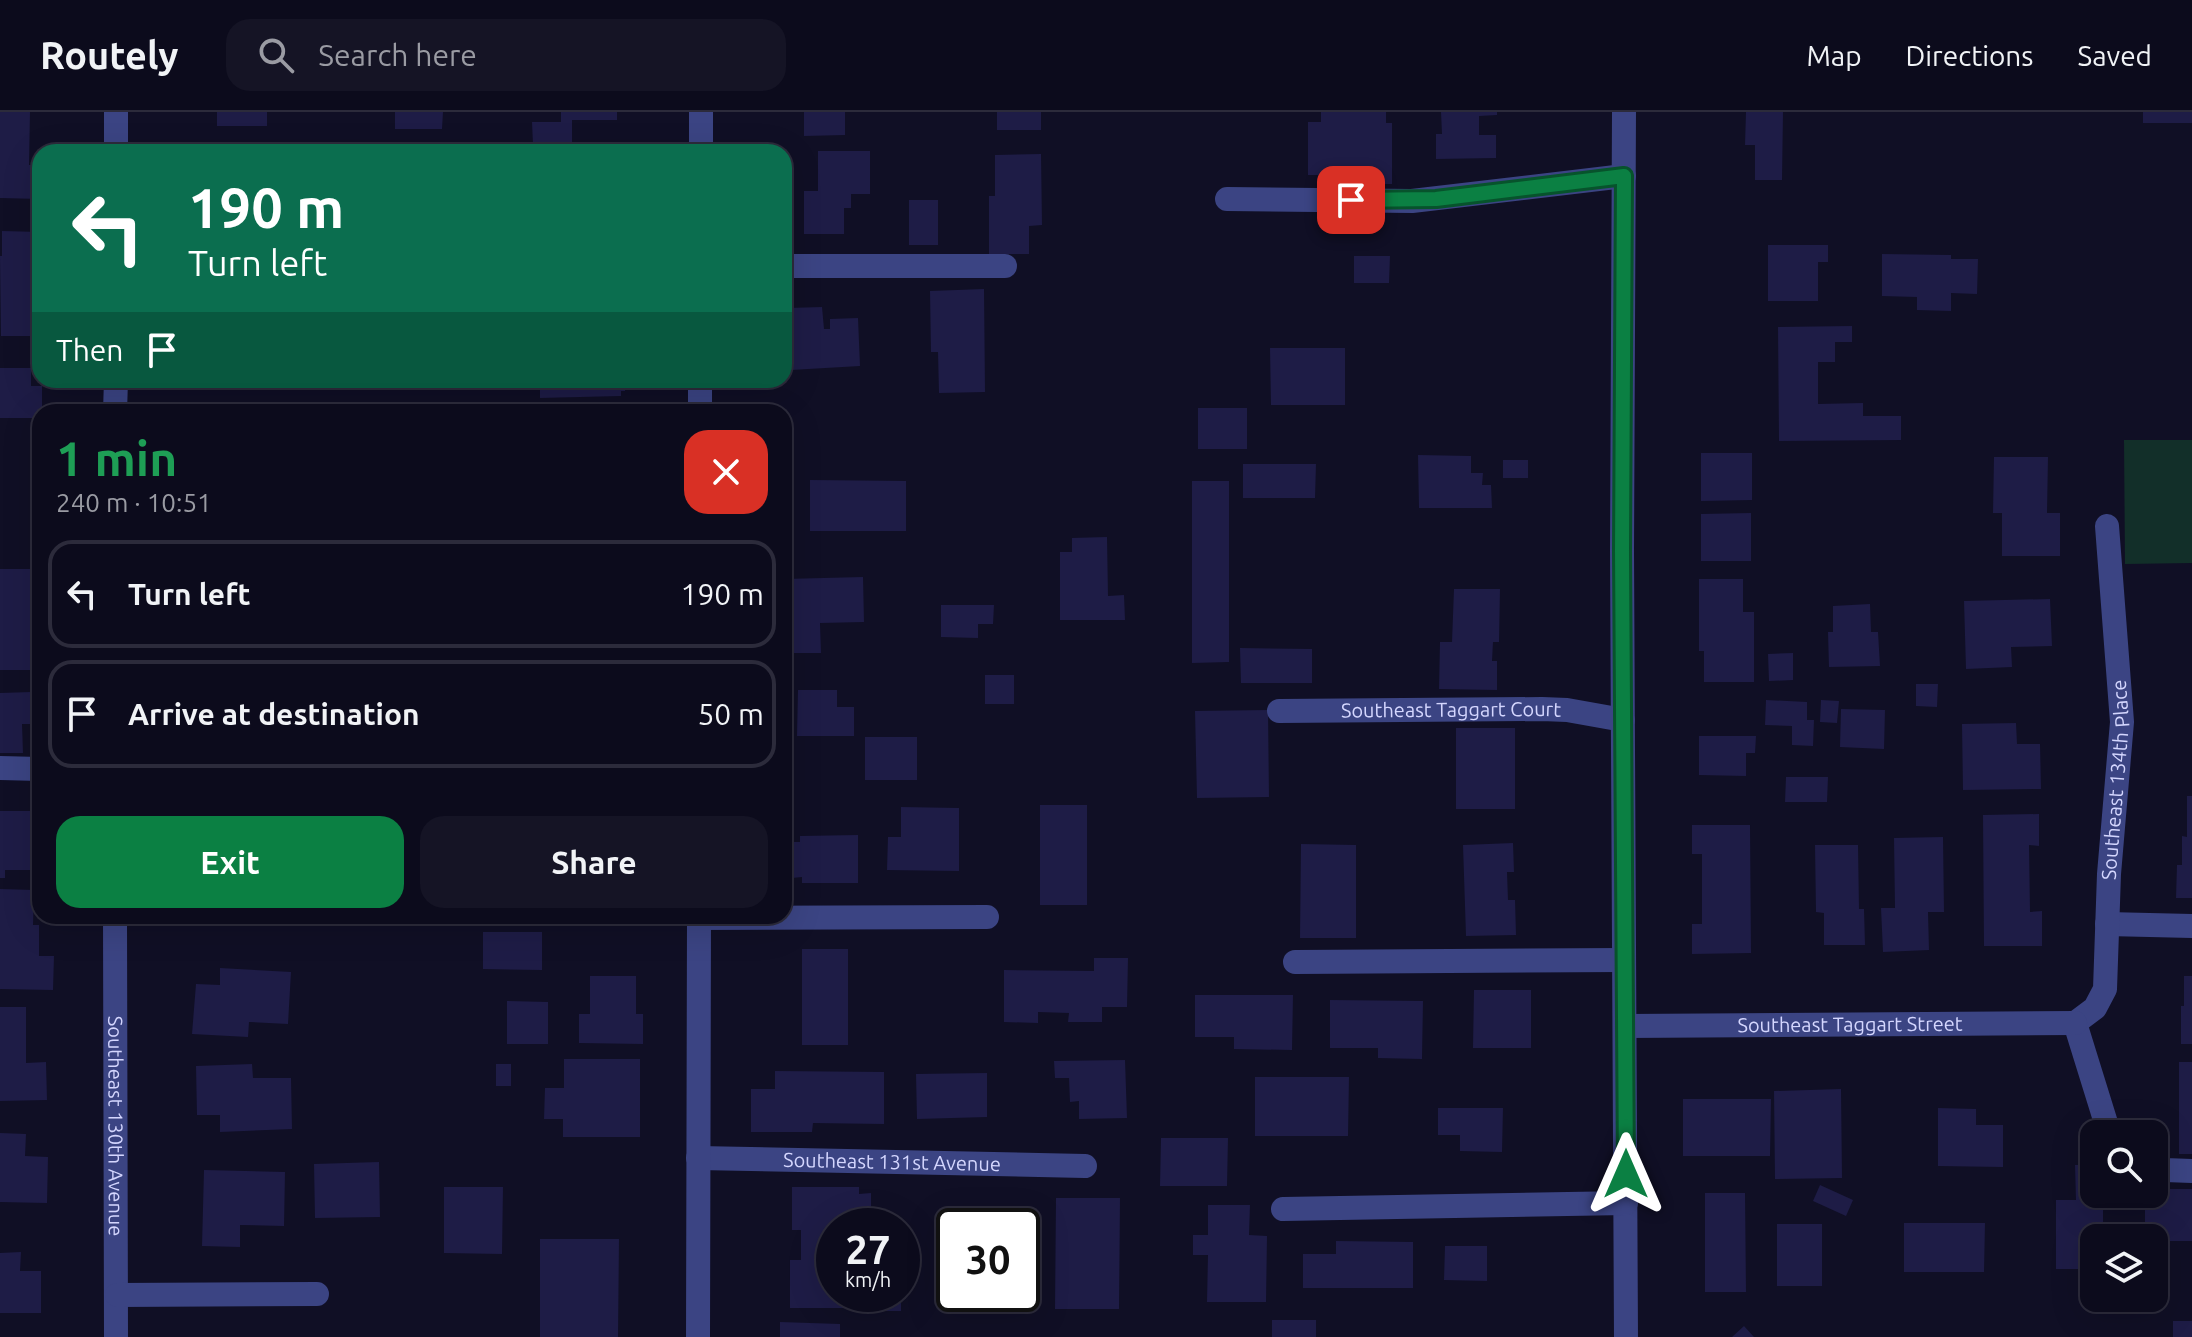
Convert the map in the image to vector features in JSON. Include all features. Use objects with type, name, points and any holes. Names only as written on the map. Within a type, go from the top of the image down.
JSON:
[{"type":"street","points":[[116,112],[116,144]]},
{"type":"street","points":[[701,112],[701,144]]},
{"type":"street","points":[[1624,112],[1626,1337]]},
{"type":"street","points":[[1227,199],[1412,201],[1624,176]]},
{"type":"street","points":[[792,266],[1005,266]]},
{"type":"street","name":"Southeast 134th Place","points":[[2075,1023],[2095,1008],[2105,989],[2109,874],[2122,722],[2107,526]]},
{"type":"street","name":"Southeast Taggart Court","points":[[1279,711],[1542,709],[1623,720]]},
{"type":"street","points":[[0,768],[32,769]]},
{"type":"street","points":[[792,917],[987,917]]},
{"type":"street","name":"Southeast 130th Avenue","points":[[115,924],[116,1337]]},
{"type":"street","points":[[698,1337],[699,924]]},
{"type":"street","points":[[2107,924],[2192,926]]},
{"type":"street","points":[[1295,962],[1624,960]]},
{"type":"street","points":[[2075,1023],[2105,1120]]},
{"type":"street","name":"Southeast Taggart Street","points":[[1626,1026],[2075,1023]]},
{"type":"street","name":"Southeast 131st Avenue","points":[[698,1158],[1085,1166]]},
{"type":"street","points":[[2168,1170],[2192,1171]]},
{"type":"street","points":[[1283,1209],[1626,1203]]},
{"type":"street","points":[[117,1295],[317,1294]]},
{"type":"green space","points":[[2124,440],[2192,440],[2192,563],[2125,564]]},
{"type":"building","points":[[0,112],[30,112],[32,199],[0,198]]},
{"type":"building","points":[[217,112],[267,112],[267,126],[217,126]]},
{"type":"building","points":[[395,112],[443,112],[442,129],[395,129]]},
{"type":"building","points":[[561,112],[617,112],[617,120],[572,120],[572,144],[533,144],[532,122],[561,122]]},
{"type":"building","points":[[804,112],[845,112],[845,135],[804,136]]},
{"type":"building","points":[[997,112],[1041,112],[1041,130],[997,130]]},
{"type":"building","points":[[1321,112],[1386,112],[1386,123],[1392,123],[1392,184],[1342,184],[1342,175],[1308,175],[1308,122],[1321,122]]},
{"type":"building","points":[[1441,112],[1497,112],[1497,115],[1479,116],[1479,135],[1496,135],[1496,158],[1436,159],[1436,134],[1442,134]]},
{"type":"building","points":[[1746,112],[1783,112],[1782,180],[1755,180],[1755,145],[1745,145]]},
{"type":"building","points":[[2143,112],[2192,112],[2192,123],[2143,123]]},
{"type":"building","points":[[818,151],[870,151],[870,194],[851,194],[851,208],[844,208],[844,234],[804,234],[804,191],[818,191]]},
{"type":"building","points":[[1041,154],[1042,225],[1029,226],[1029,254],[989,254],[989,196],[995,196],[995,155]]},
{"type":"building","points":[[909,200],[938,200],[938,245],[909,245]]},
{"type":"building","points":[[2,231],[32,232],[32,336],[1,336]]},
{"type":"building","points":[[1768,245],[1828,245],[1828,262],[1818,262],[1818,301],[1768,301]]},
{"type":"building","points":[[1882,254],[1951,255],[1951,259],[1978,259],[1977,294],[1951,293],[1951,311],[1917,310],[1917,297],[1882,296]]},
{"type":"building","points":[[1354,256],[1390,256],[1389,283],[1354,283]]},
{"type":"building","points":[[984,289],[985,392],[939,393],[938,352],[931,352],[930,291]]},
{"type":"building","points":[[822,307],[824,329],[830,329],[830,319],[858,318],[860,366],[792,370],[792,308]]},
{"type":"building","points":[[1852,326],[1852,342],[1835,342],[1835,362],[1818,362],[1818,404],[1863,403],[1863,416],[1901,416],[1901,440],[1779,441],[1778,327]]},
{"type":"building","points":[[1270,348],[1345,348],[1345,405],[1271,405]]},
{"type":"building","points":[[0,368],[31,368],[31,386],[42,388],[42,404],[32,404],[32,418],[0,418]]},
{"type":"building","points":[[540,388],[625,388],[621,396],[540,398]]},
{"type":"building","points":[[1198,408],[1247,408],[1247,449],[1198,449]]},
{"type":"building","points":[[1701,453],[1752,453],[1752,500],[1701,501]]},
{"type":"building","points":[[1418,455],[1471,456],[1471,473],[1483,473],[1482,485],[1491,485],[1492,508],[1419,508]]},
{"type":"building","points":[[1994,457],[2048,457],[2047,513],[2060,513],[2060,556],[2002,556],[2002,513],[1993,513]]},
{"type":"building","points":[[1503,460],[1528,460],[1528,478],[1503,478]]},
{"type":"building","points":[[1243,464],[1316,464],[1315,498],[1243,498]]},
{"type":"building","points":[[810,480],[906,481],[906,531],[810,531]]},
{"type":"building","points":[[1192,481],[1229,481],[1229,662],[1192,663]]},
{"type":"building","points":[[1751,513],[1751,561],[1701,561],[1701,514]]},
{"type":"building","points":[[1107,537],[1108,596],[1124,595],[1125,620],[1060,620],[1060,552],[1072,552],[1072,538]]},
{"type":"building","points":[[0,569],[32,569],[32,670],[0,670]]},
{"type":"building","points":[[863,577],[864,622],[820,623],[821,653],[792,653],[792,579]]},
{"type":"building","points":[[1699,579],[1743,579],[1743,612],[1754,612],[1754,682],[1704,682],[1704,651],[1699,651]]},
{"type":"building","points":[[1454,589],[1500,589],[1499,642],[1493,642],[1492,661],[1497,661],[1497,690],[1439,689],[1440,642],[1452,642]]},
{"type":"building","points":[[2050,599],[2052,646],[2011,647],[2012,667],[1966,669],[1964,601]]},
{"type":"building","points":[[1870,604],[1871,632],[1878,632],[1880,666],[1829,667],[1828,632],[1833,632],[1833,606]]},
{"type":"building","points":[[941,605],[994,605],[993,624],[978,624],[978,638],[941,637]]},
{"type":"building","points":[[1240,648],[1312,649],[1312,683],[1241,683]]},
{"type":"building","points":[[1793,653],[1793,680],[1769,681],[1768,654]]},
{"type":"building","points":[[985,675],[1014,675],[1014,704],[985,704]]},
{"type":"building","points":[[1916,684],[1938,684],[1937,707],[1916,706]]},
{"type":"building","points":[[798,690],[837,690],[837,707],[854,707],[854,736],[797,736]]},
{"type":"building","points":[[31,692],[32,724],[22,724],[23,753],[0,753],[0,693]]},
{"type":"building","points":[[1766,700],[1807,702],[1807,720],[1814,720],[1813,746],[1792,745],[1792,726],[1765,725]]},
{"type":"building","points":[[1821,700],[1839,701],[1837,723],[1820,722]]},
{"type":"building","points":[[1841,709],[1885,710],[1884,749],[1840,747]]},
{"type":"building","points":[[1268,710],[1269,797],[1197,798],[1195,711]]},
{"type":"building","points":[[2016,723],[2017,744],[2040,744],[2041,789],[1963,790],[1962,724]]},
{"type":"building","points":[[1456,728],[1515,728],[1515,809],[1456,809]]},
{"type":"building","points":[[1699,736],[1756,736],[1755,753],[1746,753],[1746,776],[1699,775]]},
{"type":"building","points":[[865,737],[917,737],[917,780],[865,780]]},
{"type":"building","points":[[1786,777],[1828,777],[1827,802],[1785,802]]},
{"type":"building","points":[[2187,796],[2192,796],[2192,898],[2176,898],[2177,865],[2182,865],[2182,836],[2187,837]]},
{"type":"building","points":[[1040,805],[1087,805],[1087,905],[1040,905]]},
{"type":"building","points":[[901,807],[959,808],[959,871],[887,870],[888,837],[901,837]]},
{"type":"building","points":[[0,811],[32,811],[32,870],[5,870],[5,878],[0,878]]},
{"type":"building","points":[[2039,814],[2039,846],[2029,845],[2030,912],[2042,911],[2042,946],[1984,946],[1983,815]]},
{"type":"building","points":[[1692,825],[1750,825],[1751,953],[1692,954],[1692,924],[1702,924],[1702,854],[1692,854]]},
{"type":"building","points":[[858,835],[858,883],[802,883],[802,877],[792,878],[792,842],[800,842],[800,836]]},
{"type":"building","points":[[1943,837],[1944,912],[1928,912],[1929,950],[1883,952],[1881,908],[1895,908],[1894,838]]},
{"type":"building","points":[[1513,843],[1514,872],[1507,872],[1508,900],[1515,900],[1516,935],[1466,936],[1463,845]]},
{"type":"building","points":[[1301,844],[1356,845],[1356,938],[1300,938]]},
{"type":"building","points":[[1815,845],[1858,845],[1859,909],[1864,909],[1865,945],[1824,945],[1824,913],[1816,912]]},
{"type":"building","points":[[0,889],[32,890],[32,924],[39,925],[39,956],[54,956],[53,990],[0,989]]},
{"type":"building","points":[[483,932],[542,932],[542,970],[483,969]]},
{"type":"building","points":[[802,949],[848,949],[848,1045],[802,1045]]},
{"type":"building","points":[[1094,958],[1128,958],[1127,1007],[1102,1007],[1102,1022],[1068,1022],[1069,1013],[1038,1012],[1038,1023],[1004,1022],[1004,970],[1094,971]]},
{"type":"building","points":[[220,968],[291,972],[288,1024],[249,1022],[248,1037],[192,1034],[196,984],[220,985]]},
{"type":"building","points":[[590,976],[636,976],[636,1014],[643,1014],[643,1044],[579,1043],[579,1014],[590,1014]]},
{"type":"building","points":[[2184,976],[2192,976],[2192,1044],[2181,1044]]},
{"type":"building","points":[[1474,990],[1531,990],[1531,1048],[1473,1048]]},
{"type":"building","points":[[1195,995],[1293,995],[1292,1050],[1234,1049],[1234,1037],[1195,1037]]},
{"type":"building","points":[[1330,1000],[1423,1001],[1422,1059],[1378,1058],[1378,1048],[1330,1048]]},
{"type":"building","points":[[507,1001],[548,1002],[548,1044],[507,1044]]},
{"type":"building","points":[[0,1007],[26,1007],[26,1063],[46,1062],[47,1100],[0,1101]]},
{"type":"building","points":[[564,1059],[640,1059],[640,1137],[563,1137],[563,1119],[544,1119],[545,1088],[564,1088]]},
{"type":"building","points":[[1125,1060],[1127,1118],[1079,1119],[1079,1101],[1070,1102],[1069,1078],[1055,1078],[1054,1061]]},
{"type":"building","points":[[2179,1062],[2192,1062],[2192,1154],[2179,1154]]},
{"type":"building","points":[[252,1064],[253,1078],[291,1078],[292,1129],[220,1132],[220,1115],[197,1115],[196,1066]]},
{"type":"building","points":[[496,1064],[511,1064],[511,1086],[496,1086]]},
{"type":"building","points":[[775,1071],[884,1072],[884,1124],[813,1123],[812,1132],[751,1132],[751,1089],[775,1089]]},
{"type":"building","points":[[987,1073],[987,1117],[917,1119],[916,1074]]},
{"type":"building","points":[[1255,1077],[1349,1077],[1348,1136],[1255,1136]]},
{"type":"building","points":[[1841,1089],[1842,1178],[1775,1179],[1774,1091]]},
{"type":"building","points":[[1683,1099],[1771,1099],[1770,1156],[1683,1156]]},
{"type":"building","points":[[1438,1108],[1503,1108],[1502,1152],[1460,1151],[1460,1135],[1438,1135]]},
{"type":"building","points":[[1938,1108],[1976,1109],[1976,1125],[2003,1125],[2003,1167],[1938,1166]]},
{"type":"building","points":[[0,1133],[26,1134],[25,1156],[48,1157],[47,1203],[0,1202]]},
{"type":"building","points":[[1161,1138],[1228,1138],[1227,1186],[1160,1186]]},
{"type":"building","points":[[379,1162],[380,1217],[315,1218],[314,1164]]},
{"type":"building","points":[[2075,1165],[2080,1165],[2080,1208],[2103,1208],[2103,1224],[2080,1224],[2080,1269],[2056,1269],[2056,1200],[2076,1200]]},
{"type":"building","points":[[204,1170],[285,1172],[284,1226],[240,1225],[240,1247],[202,1246]]},
{"type":"building","points":[[1820,1185],[1853,1200],[1846,1216],[1813,1201]]},
{"type":"building","points":[[444,1187],[503,1187],[502,1254],[444,1253]]},
{"type":"building","points":[[792,1187],[859,1187],[859,1194],[871,1193],[871,1208],[816,1208],[816,1308],[790,1308],[790,1260],[801,1260],[801,1230],[792,1230]]},
{"type":"building","points":[[2168,1189],[2192,1189],[2192,1241],[2168,1241],[2168,1224],[2145,1224],[2145,1208],[2168,1208]]},
{"type":"building","points":[[1705,1193],[1745,1193],[1746,1292],[1705,1292]]},
{"type":"building","points":[[1056,1198],[1120,1198],[1119,1309],[1055,1309]]},
{"type":"building","points":[[1208,1205],[1250,1205],[1249,1235],[1267,1236],[1266,1302],[1207,1302],[1208,1255],[1193,1255],[1193,1235],[1208,1235]]},
{"type":"building","points":[[1904,1223],[1985,1223],[1984,1272],[1904,1272]]},
{"type":"building","points":[[1777,1224],[1822,1224],[1822,1286],[1777,1286]]},
{"type":"building","points":[[540,1239],[619,1239],[618,1337],[540,1337]]},
{"type":"building","points":[[1336,1241],[1413,1242],[1413,1288],[1303,1288],[1303,1254],[1336,1254]]},
{"type":"building","points":[[1445,1246],[1487,1246],[1487,1281],[1444,1280]]},
{"type":"building","points":[[21,1252],[20,1271],[41,1271],[41,1313],[0,1313],[0,1253]]},
{"type":"building","points":[[1272,1320],[1316,1320],[1316,1337],[1272,1337]]},
{"type":"building","points":[[2173,1321],[2192,1321],[2192,1337],[2173,1337]]},
{"type":"building","points":[[780,1322],[840,1324],[840,1337],[780,1337]]},
{"type":"building","points":[[1744,1326],[1754,1337],[1732,1337]]},
{"type":"route","points":[[1351,200],[1436,199],[1624,176],[1622,551],[1626,1174]]}]
